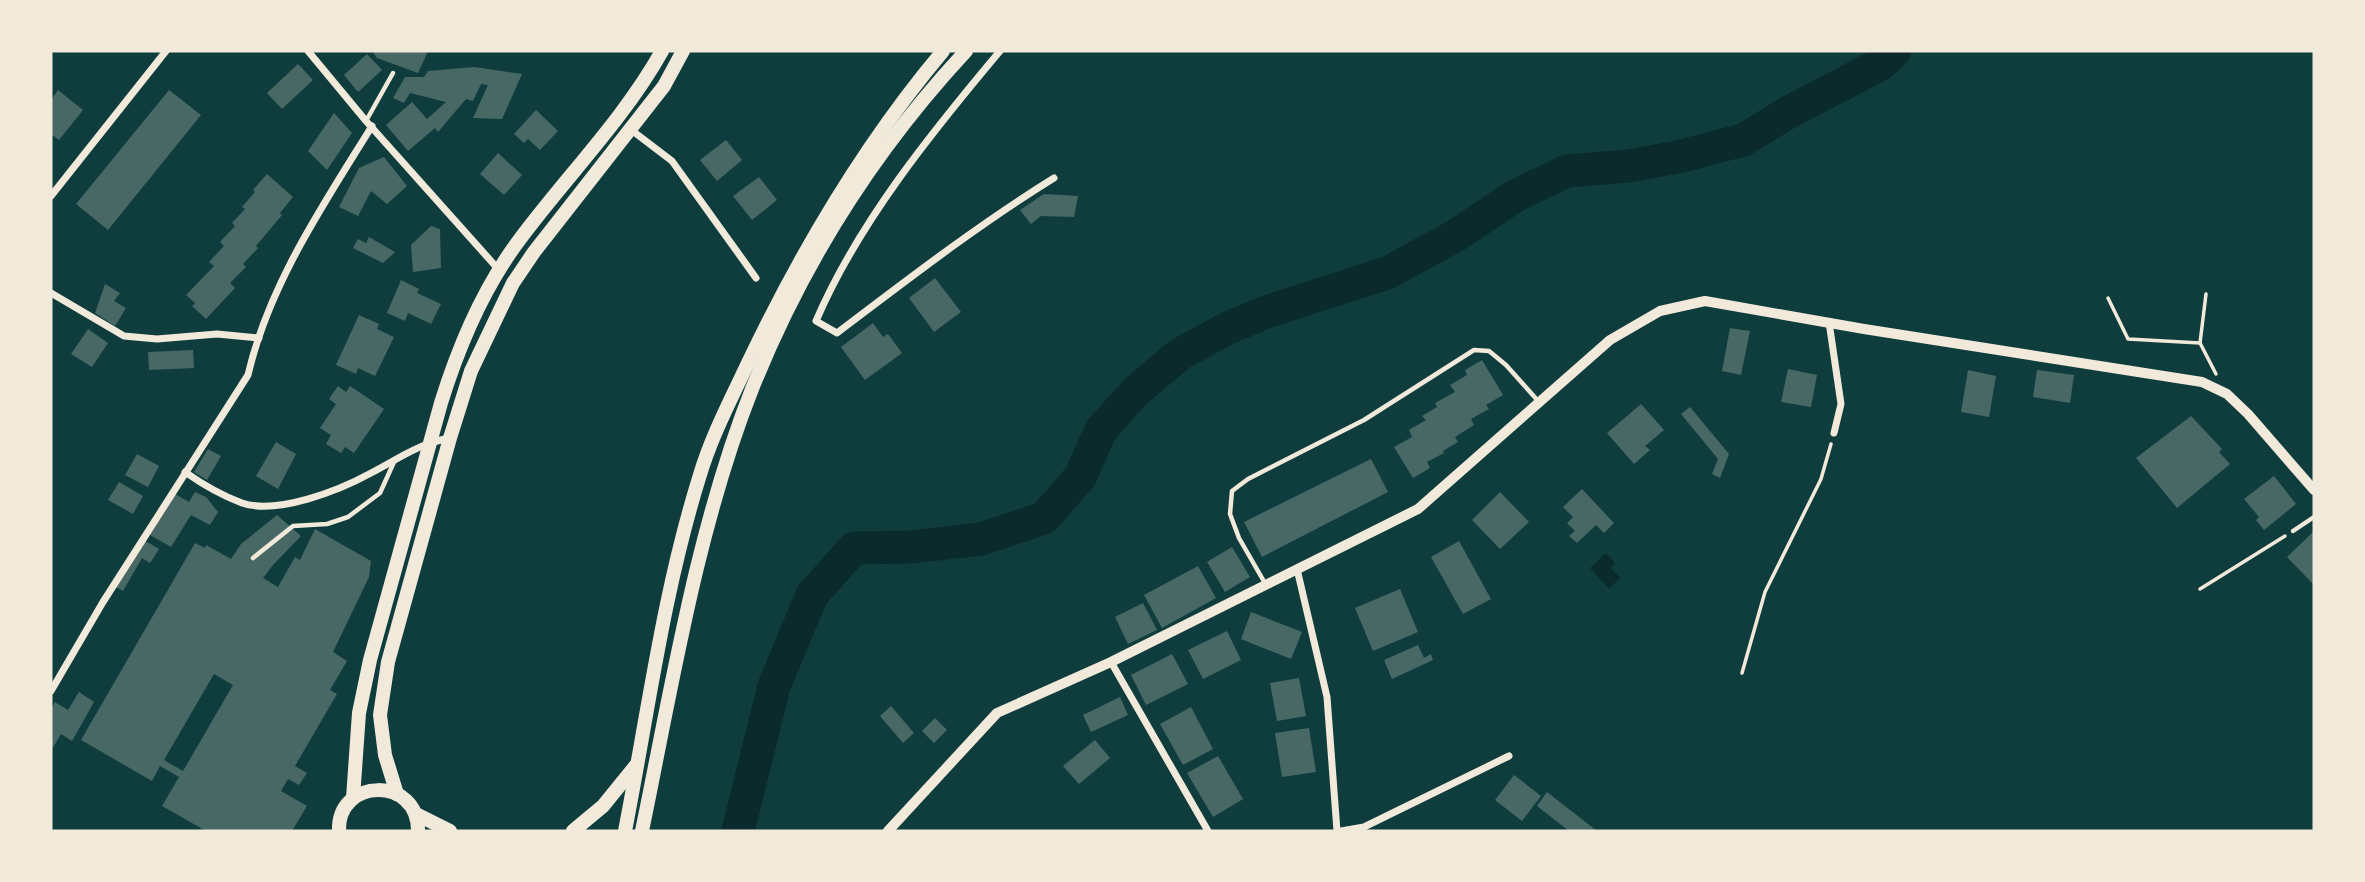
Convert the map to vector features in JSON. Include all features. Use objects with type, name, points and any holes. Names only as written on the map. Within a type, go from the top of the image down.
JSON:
[{"type":"main road","points":[[353,798],[359,713],[370,660],[451,372],[470,326],[499,270],[519,240],[633,97],[662,51]]},
{"type":"main road","points":[[397,794],[385,755],[380,715],[388,662],[471,371],[513,284],[534,251],[664,86],[683,51]]},
{"type":"main road","points":[[625,831],[653,664],[670,587],[700,474],[722,417],[767,324],[828,212],[867,148],[943,51]]},
{"type":"main road","points":[[642,831],[692,592],[736,433],[756,380],[774,337],[815,259],[869,169],[924,96],[966,51]]},
{"type":"main road","points":[[573,831],[603,806],[638,763]]},
{"type":"main road","points":[[339,831],[341,814],[353,798],[374,789],[397,794],[405,799],[416,814],[450,831]]},
{"type":"main road","points":[[416,814],[418,831]]},
{"type":"street","points":[[51,196],[166,51]]},
{"type":"street","points":[[308,51],[499,270]]},
{"type":"street","points":[[1000,51],[941,121],[884,202],[832,283],[816,321],[836,333],[915,274],[1054,178]]},
{"type":"street","points":[[51,691],[103,602],[248,374],[276,291],[369,123]]},
{"type":"street","points":[[630,129],[672,161],[756,278]]},
{"type":"street","points":[[51,293],[124,336],[157,339],[217,334],[259,338]]},
{"type":"street","points":[[888,831],[997,713],[1111,662],[1418,509],[1609,340],[1660,311],[1705,301],[2202,382],[2227,394],[2248,414],[2314,490]]},
{"type":"street","points":[[1829,322],[1841,404],[1834,433]]},
{"type":"street","points":[[186,472],[244,503],[272,506],[322,495],[370,474],[412,449],[450,438]]},
{"type":"street","points":[[1297,569],[1327,697],[1339,831],[1364,827],[1509,756]]},
{"type":"street","points":[[1111,662],[1208,831]]},
{"type":"lane","points":[[369,123],[393,73]]},
{"type":"lane","points":[[1266,585],[1239,538],[1230,514],[1232,491],[1248,479],[1364,420],[1474,350],[1489,351],[1513,372],[1539,403]]},
{"type":"lane","points":[[253,558],[293,526],[327,524],[348,517],[380,492],[396,458]]},
{"type":"lane","points":[[2293,531],[2314,517]]},
{"type":"path","points":[[2206,294],[2200,342],[2227,394]]},
{"type":"path","points":[[2108,298],[2129,339],[2200,342]]},
{"type":"path","points":[[1742,673],[1765,592],[1821,479],[1834,433]]},
{"type":"path","points":[[2200,589],[2293,531]]},
{"type":"water","points":[[1606,553],[1615,563],[1611,568],[1620,578],[1609,589],[1590,568]]},
{"type":"building","points":[[372,51],[428,51],[418,73],[377,58]]},
{"type":"building","points":[[367,54],[382,70],[358,92],[344,75]]},
{"type":"building","points":[[298,64],[313,80],[282,109],[267,93]]},
{"type":"building","points":[[474,67],[522,74],[502,119],[473,118],[488,85],[481,84],[473,101],[466,99],[438,132],[435,128],[408,151],[386,125],[412,102],[427,119],[446,102],[410,93],[404,103],[393,98],[405,77],[424,77],[428,71]]},
{"type":"building","points":[[58,90],[83,110],[59,140],[51,134],[51,100]]},
{"type":"building","points":[[169,90],[201,115],[108,230],[76,204]]},
{"type":"building","points":[[536,110],[558,131],[540,150],[528,139],[524,143],[514,134]]},
{"type":"building","points":[[334,113],[352,133],[327,170],[308,151]]},
{"type":"building","points":[[726,140],[742,160],[717,181],[700,160]]},
{"type":"building","points":[[498,153],[522,175],[504,195],[480,174]]},
{"type":"building","points":[[384,157],[407,186],[387,204],[371,191],[358,216],[339,207],[359,168]]},
{"type":"building","points":[[267,174],[293,197],[256,246],[258,248],[243,264],[246,267],[230,283],[235,288],[206,319],[192,306],[195,303],[186,295],[214,266],[209,262],[224,246],[220,242],[235,226],[232,223],[245,209],[242,207]]},
{"type":"building","points":[[759,177],[777,200],[752,220],[733,196]]},
{"type":"building","points":[[1044,194],[1078,196],[1074,217],[1041,216],[1031,224],[1020,210]]},
{"type":"building","points":[[431,226],[440,229],[441,268],[413,272],[411,245]]},
{"type":"building","points":[[369,237],[395,252],[383,263],[353,248],[358,239],[366,243]]},
{"type":"building","points":[[935,278],[961,312],[934,332],[909,298]]},
{"type":"building","points":[[401,280],[419,289],[417,293],[441,304],[431,324],[408,313],[405,321],[387,313]]},
{"type":"building","points":[[105,284],[120,293],[114,301],[126,308],[115,326],[95,313]]},
{"type":"building","points":[[359,315],[379,324],[377,329],[394,337],[375,376],[358,368],[356,374],[336,365]]},
{"type":"building","points":[[873,323],[883,337],[888,334],[902,353],[865,380],[841,347]]},
{"type":"building","points":[[1730,328],[1750,331],[1741,375],[1722,371]]},
{"type":"building","points":[[88,329],[108,343],[92,367],[71,354]]},
{"type":"building","points":[[193,350],[194,368],[149,370],[148,352]]},
{"type":"building","points":[[1482,360],[1503,395],[1486,405],[1489,409],[1471,419],[1474,425],[1455,437],[1458,442],[1427,462],[1430,468],[1413,478],[1394,447],[1412,437],[1409,430],[1426,420],[1422,416],[1437,407],[1435,403],[1455,392],[1450,385],[1467,375],[1465,370]]},
{"type":"building","points":[[1788,369],[1817,375],[1811,407],[1781,402]]},
{"type":"building","points":[[1968,370],[1996,376],[1989,417],[1961,412]]},
{"type":"building","points":[[2037,370],[2074,375],[2070,403],[2033,397]]},
{"type":"building","points":[[338,386],[346,392],[350,386],[384,409],[354,453],[345,447],[341,453],[326,444],[331,435],[320,428],[336,404],[329,399]]},
{"type":"building","points":[[1641,404],[1664,430],[1645,446],[1650,450],[1634,464],[1607,433]]},
{"type":"building","points":[[1690,407],[1729,454],[1720,478],[1712,474],[1718,459],[1681,414]]},
{"type":"building","points":[[2191,416],[2222,449],[2219,452],[2230,464],[2177,508],[2136,458]]},
{"type":"building","points":[[276,442],[296,454],[278,489],[256,476]]},
{"type":"building","points":[[208,449],[221,456],[207,480],[194,472]]},
{"type":"building","points":[[137,454],[159,466],[148,487],[125,475]]},
{"type":"building","points":[[1371,459],[1388,492],[1262,557],[1244,522]]},
{"type":"building","points":[[2274,476],[2296,504],[2264,530],[2256,520],[2259,517],[2244,499]]},
{"type":"building","points":[[119,482],[143,496],[133,514],[108,500]]},
{"type":"building","points":[[1582,489],[1614,523],[1604,533],[1596,525],[1577,543],[1569,536],[1575,531],[1567,523],[1573,517],[1563,507]]},
{"type":"building","points":[[195,492],[206,497],[218,512],[210,525],[191,515],[171,547],[150,535],[175,494],[189,502]]},
{"type":"building","points":[[1500,492],[1529,522],[1500,549],[1472,520]]},
{"type":"building","points":[[277,515],[301,536],[263,578],[278,587],[295,557],[300,560],[315,529],[371,561],[369,577],[333,652],[347,661],[330,690],[337,694],[295,766],[307,773],[299,785],[288,779],[281,791],[307,806],[292,831],[206,831],[162,806],[179,777],[160,766],[152,781],[81,740],[195,543],[205,548],[206,545],[231,559],[241,544]],"holes":[[[214,674],[233,685],[183,771],[164,760]]]},
{"type":"building","points":[[2314,531],[2314,582],[2313,584],[2287,557]]},
{"type":"building","points":[[144,540],[159,549],[150,563],[142,558],[123,591],[116,587]]},
{"type":"building","points":[[1459,541],[1491,599],[1463,614],[1431,557]]},
{"type":"building","points":[[1232,547],[1250,577],[1225,592],[1207,562]]},
{"type":"building","points":[[1198,566],[1216,598],[1162,628],[1144,595]]},
{"type":"building","points":[[1400,589],[1418,632],[1373,651],[1355,608]]},
{"type":"building","points":[[1143,603],[1157,630],[1128,644],[1115,617]]},
{"type":"building","points":[[1251,612],[1302,632],[1291,659],[1241,639]]},
{"type":"building","points":[[1227,631],[1241,660],[1203,679],[1188,650]]},
{"type":"building","points":[[1418,645],[1424,658],[1431,654],[1433,660],[1392,679],[1384,660]]},
{"type":"building","points":[[1172,654],[1188,684],[1146,705],[1131,675]]},
{"type":"building","points":[[1299,678],[1306,716],[1277,721],[1270,683]]},
{"type":"building","points":[[79,692],[94,702],[72,741],[61,734],[51,751],[51,709],[55,702],[68,710]]},
{"type":"building","points":[[1120,697],[1128,715],[1091,732],[1083,715]]},
{"type":"building","points":[[891,706],[914,733],[903,743],[880,716]]},
{"type":"building","points":[[1191,707],[1213,749],[1183,765],[1160,724]]},
{"type":"building","points":[[935,718],[947,730],[934,743],[922,731]]},
{"type":"building","points":[[1309,728],[1316,772],[1282,777],[1275,733]]},
{"type":"building","points":[[1095,740],[1110,758],[1079,784],[1063,766]]},
{"type":"building","points":[[1218,756],[1243,799],[1213,817],[1187,773]]},
{"type":"building","points":[[1514,775],[1541,796],[1522,821],[1495,800]]},
{"type":"building","points":[[1547,792],[1597,831],[1569,831],[1537,806]]},
{"type":"waterway","points":[[738,831],[774,686],[812,595],[854,548],[910,547],[981,539],[1044,518],[1080,477],[1101,430],[1137,390],[1180,354],[1228,328],[1269,311],[1387,273],[1455,236],[1515,196],[1567,171],[1628,166],[1678,157],[1743,140],[1789,112],[1881,64],[1895,51]]}]
